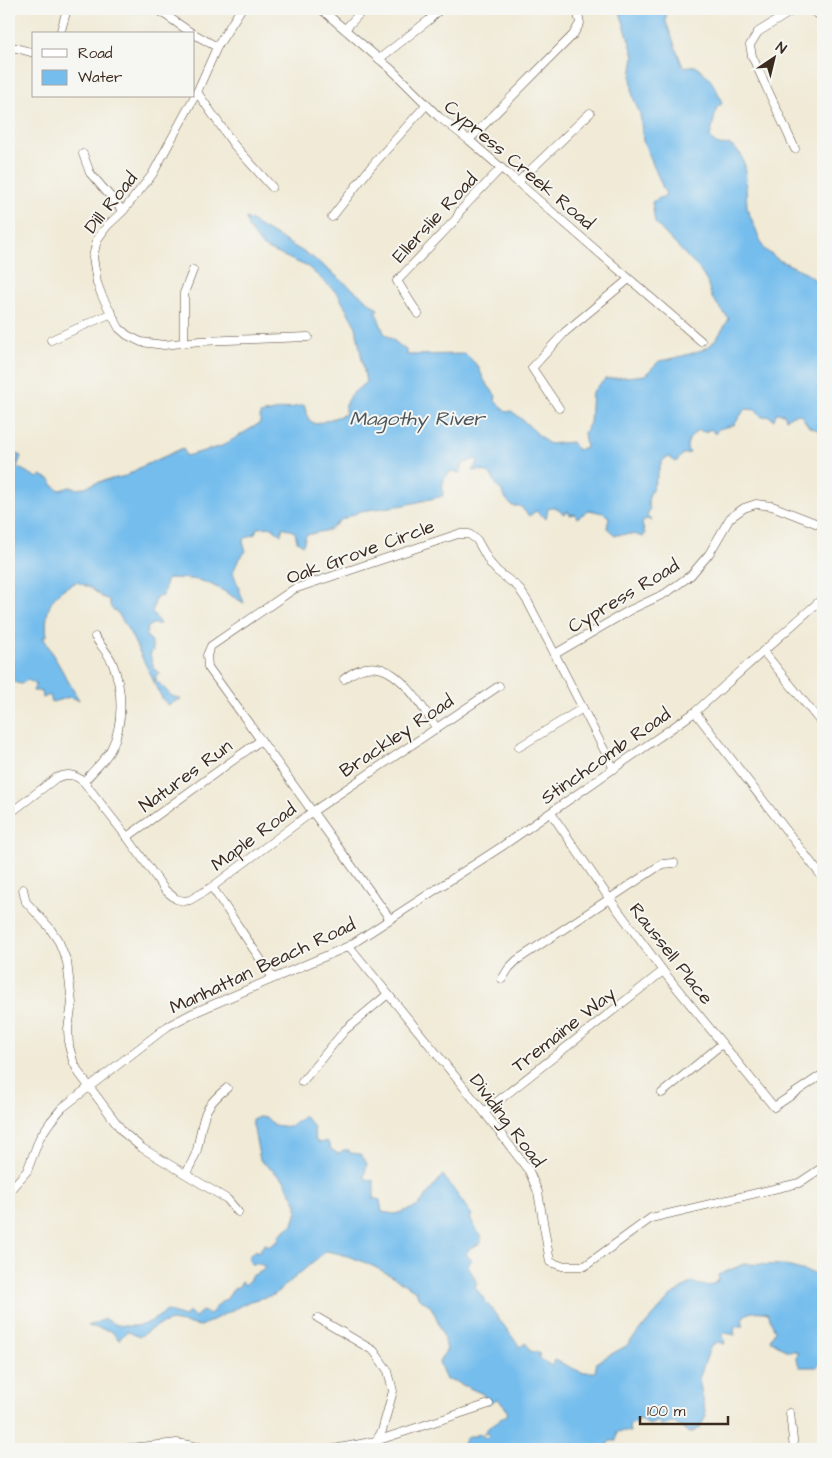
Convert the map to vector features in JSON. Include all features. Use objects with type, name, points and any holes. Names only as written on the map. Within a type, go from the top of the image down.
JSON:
[{"type":"street","points":[[61,32],[67,9]]},
{"type":"street","points":[[157,9],[190,32]]},
{"type":"street","name":"Dill Road","points":[[195,96],[217,48],[240,9]]},
{"type":"street","name":"Cypress Creek Road","points":[[321,9],[407,84],[450,127],[469,140],[701,340]]},
{"type":"street","points":[[345,29],[364,9]]},
{"type":"street","points":[[379,59],[429,20],[440,9]]},
{"type":"street","points":[[469,140],[573,35],[580,23],[578,9]]},
{"type":"street","points":[[795,9],[758,32],[750,45],[752,56],[795,149]]},
{"type":"street","points":[[809,9],[823,17]]},
{"type":"street","points":[[195,35],[217,48]]},
{"type":"street","points":[[9,46],[32,52]]},
{"type":"street","points":[[197,92],[234,146],[272,187]]},
{"type":"street","name":"Dill Road","points":[[194,98],[152,175],[123,211],[99,236],[93,253],[97,283],[102,296],[119,328],[133,339],[154,345],[308,337]]},
{"type":"street","points":[[332,217],[371,167],[426,105]]},
{"type":"street","points":[[518,182],[590,113]]},
{"type":"street","points":[[83,154],[90,173],[123,211]]},
{"type":"street","name":"Ellerslie Road","points":[[418,314],[397,281],[501,168]]},
{"type":"street","points":[[184,342],[184,293],[193,270]]},
{"type":"street","points":[[559,408],[532,368],[565,332],[629,279]]},
{"type":"street","points":[[51,340],[112,313]]},
{"type":"street","name":"Cypress Road","points":[[555,654],[630,610],[666,593],[691,575],[709,554],[730,518],[744,508],[756,504],[772,506],[823,526]]},
{"type":"street","name":"Oak Grove Circle","points":[[390,920],[208,667],[207,655],[211,646],[294,589],[458,534],[468,534],[477,540],[490,563],[497,571],[518,587],[614,769]]},
{"type":"street","name":"Stinchcomb Road","points":[[390,920],[551,813],[695,712],[823,598]]},
{"type":"street","points":[[9,814],[56,778],[65,774],[74,774],[84,782],[111,749],[118,727],[121,705],[120,683],[112,661],[95,637]]},
{"type":"street","points":[[763,651],[823,725]]},
{"type":"street","points":[[344,679],[352,672],[364,667],[379,668],[393,674],[405,682],[436,727]]},
{"type":"street","name":"Brackley Road","points":[[312,812],[499,686]]},
{"type":"street","points":[[519,747],[583,708]]},
{"type":"street","points":[[695,712],[821,869],[823,878]]},
{"type":"street","name":"Natures Run","points":[[127,837],[261,740]]},
{"type":"street","name":"Maple Road","points":[[84,782],[165,890],[176,899],[184,901],[190,900],[212,887],[312,812]]},
{"type":"street","name":"Raussell Place","points":[[551,813],[609,898],[663,971],[774,1107],[823,1074]]},
{"type":"street","points":[[502,979],[517,960],[662,864],[674,863]]},
{"type":"street","points":[[212,887],[273,978]]},
{"type":"street","points":[[23,889],[26,902],[49,927],[59,942],[67,962],[72,1003],[68,1029],[69,1046],[79,1072],[124,1133],[142,1148],[227,1199],[238,1212]]},
{"type":"street","name":"Manhattan Beach Road","points":[[9,1191],[26,1171],[39,1140],[62,1108],[168,1026],[190,1014],[349,946],[390,920]]},
{"type":"street","name":"Dividing Road","points":[[349,946],[484,1112],[529,1171],[538,1192],[550,1262],[562,1266],[585,1266],[651,1218],[799,1183],[823,1167]]},
{"type":"street","name":"Tremaine Way","points":[[484,1112],[663,971]]},
{"type":"street","points":[[302,1082],[345,1030],[388,994]]},
{"type":"street","points":[[662,1093],[722,1044]]},
{"type":"street","points":[[186,1174],[198,1147],[204,1112],[215,1097],[227,1088]]},
{"type":"street","points":[[318,1318],[374,1350],[388,1372],[393,1392],[382,1431],[376,1441],[378,1449]]},
{"type":"street","points":[[334,1449],[376,1441],[489,1404]]},
{"type":"street","points":[[790,1413],[794,1449]]},
{"type":"street","points":[[121,1449],[177,1443],[210,1449]]},
{"type":"water","name":"Magothy River","points":[[619,9],[666,9],[666,22],[683,67],[695,66],[704,72],[719,94],[722,104],[717,107],[710,137],[716,144],[729,144],[740,153],[745,166],[747,208],[764,249],[779,260],[803,271],[814,279],[823,296],[823,435],[819,433],[821,431],[809,427],[800,414],[786,419],[784,414],[776,413],[774,420],[769,416],[762,417],[756,410],[745,409],[734,425],[718,429],[715,434],[711,429],[705,432],[698,430],[691,436],[688,443],[687,449],[690,453],[683,454],[676,462],[669,457],[662,462],[649,498],[650,509],[647,516],[652,521],[644,520],[642,524],[645,534],[643,537],[633,534],[615,535],[607,528],[609,517],[603,513],[589,510],[577,518],[575,514],[570,515],[568,511],[564,514],[554,507],[548,509],[546,519],[536,511],[529,516],[520,506],[512,506],[489,474],[480,470],[472,471],[478,462],[475,459],[463,464],[460,473],[452,471],[446,476],[443,485],[443,496],[405,505],[361,511],[341,520],[329,530],[306,535],[303,545],[297,541],[295,532],[283,527],[281,535],[272,527],[257,528],[255,534],[245,538],[243,542],[246,551],[238,561],[233,572],[244,603],[218,588],[197,580],[170,578],[166,581],[163,596],[156,597],[152,612],[160,624],[152,624],[148,627],[146,636],[151,640],[153,651],[150,654],[154,669],[160,673],[156,675],[156,680],[172,696],[181,699],[168,705],[163,700],[130,633],[118,613],[111,608],[109,600],[91,588],[77,582],[61,591],[51,603],[47,618],[47,636],[43,637],[79,700],[70,697],[52,702],[50,695],[43,698],[42,691],[33,691],[36,684],[28,680],[21,684],[9,681],[9,463],[14,453],[21,456],[17,467],[38,478],[41,475],[52,481],[52,485],[60,490],[70,487],[79,489],[102,481],[126,476],[183,448],[186,456],[222,446],[260,423],[260,414],[304,405],[309,420],[316,424],[346,414],[347,400],[366,382],[356,327],[338,294],[308,267],[263,247],[248,227],[246,218],[312,257],[378,309],[376,312],[384,333],[407,351],[407,355],[466,354],[478,366],[484,380],[496,396],[495,400],[507,412],[511,411],[549,444],[572,442],[577,450],[586,447],[584,433],[590,423],[592,392],[605,379],[645,375],[659,361],[698,351],[708,347],[714,341],[729,319],[712,298],[707,282],[699,269],[655,223],[652,202],[666,195],[643,141],[640,114],[633,97],[631,77],[634,56]]},
{"type":"water","points":[[304,1116],[313,1126],[317,1141],[327,1141],[332,1150],[339,1154],[343,1150],[349,1150],[350,1153],[361,1154],[367,1164],[364,1178],[374,1181],[374,1198],[380,1200],[382,1212],[395,1214],[417,1207],[443,1175],[472,1215],[470,1218],[481,1237],[481,1243],[470,1248],[466,1254],[471,1259],[468,1266],[477,1282],[475,1287],[520,1347],[526,1343],[530,1351],[539,1353],[540,1359],[552,1366],[555,1360],[581,1372],[595,1372],[597,1362],[626,1346],[672,1295],[692,1282],[703,1285],[713,1284],[719,1279],[718,1275],[744,1264],[783,1265],[820,1275],[823,1274],[823,1359],[817,1367],[800,1367],[796,1359],[797,1351],[788,1351],[770,1340],[775,1331],[768,1313],[750,1313],[742,1319],[744,1326],[736,1326],[735,1335],[722,1334],[725,1344],[717,1342],[710,1347],[699,1379],[706,1416],[700,1428],[690,1433],[672,1422],[662,1427],[659,1421],[649,1425],[640,1419],[629,1426],[630,1432],[617,1432],[616,1441],[610,1441],[604,1449],[459,1449],[468,1436],[475,1436],[480,1433],[485,1438],[490,1435],[488,1433],[483,1434],[489,1427],[508,1414],[504,1405],[497,1399],[487,1404],[483,1394],[454,1381],[446,1380],[439,1362],[447,1349],[439,1324],[430,1306],[419,1299],[416,1291],[362,1261],[351,1257],[326,1251],[274,1295],[250,1301],[201,1326],[171,1321],[156,1326],[139,1337],[127,1331],[119,1340],[111,1331],[88,1326],[105,1319],[118,1325],[139,1325],[148,1323],[167,1311],[184,1317],[188,1312],[195,1317],[202,1311],[210,1314],[223,1300],[226,1300],[234,1288],[238,1287],[242,1282],[244,1285],[251,1276],[262,1271],[265,1267],[260,1264],[251,1264],[248,1257],[255,1250],[258,1252],[265,1244],[270,1246],[278,1241],[279,1235],[293,1224],[297,1212],[297,1204],[284,1180],[260,1160],[252,1120],[259,1117],[267,1118],[274,1125],[290,1127]]}]
